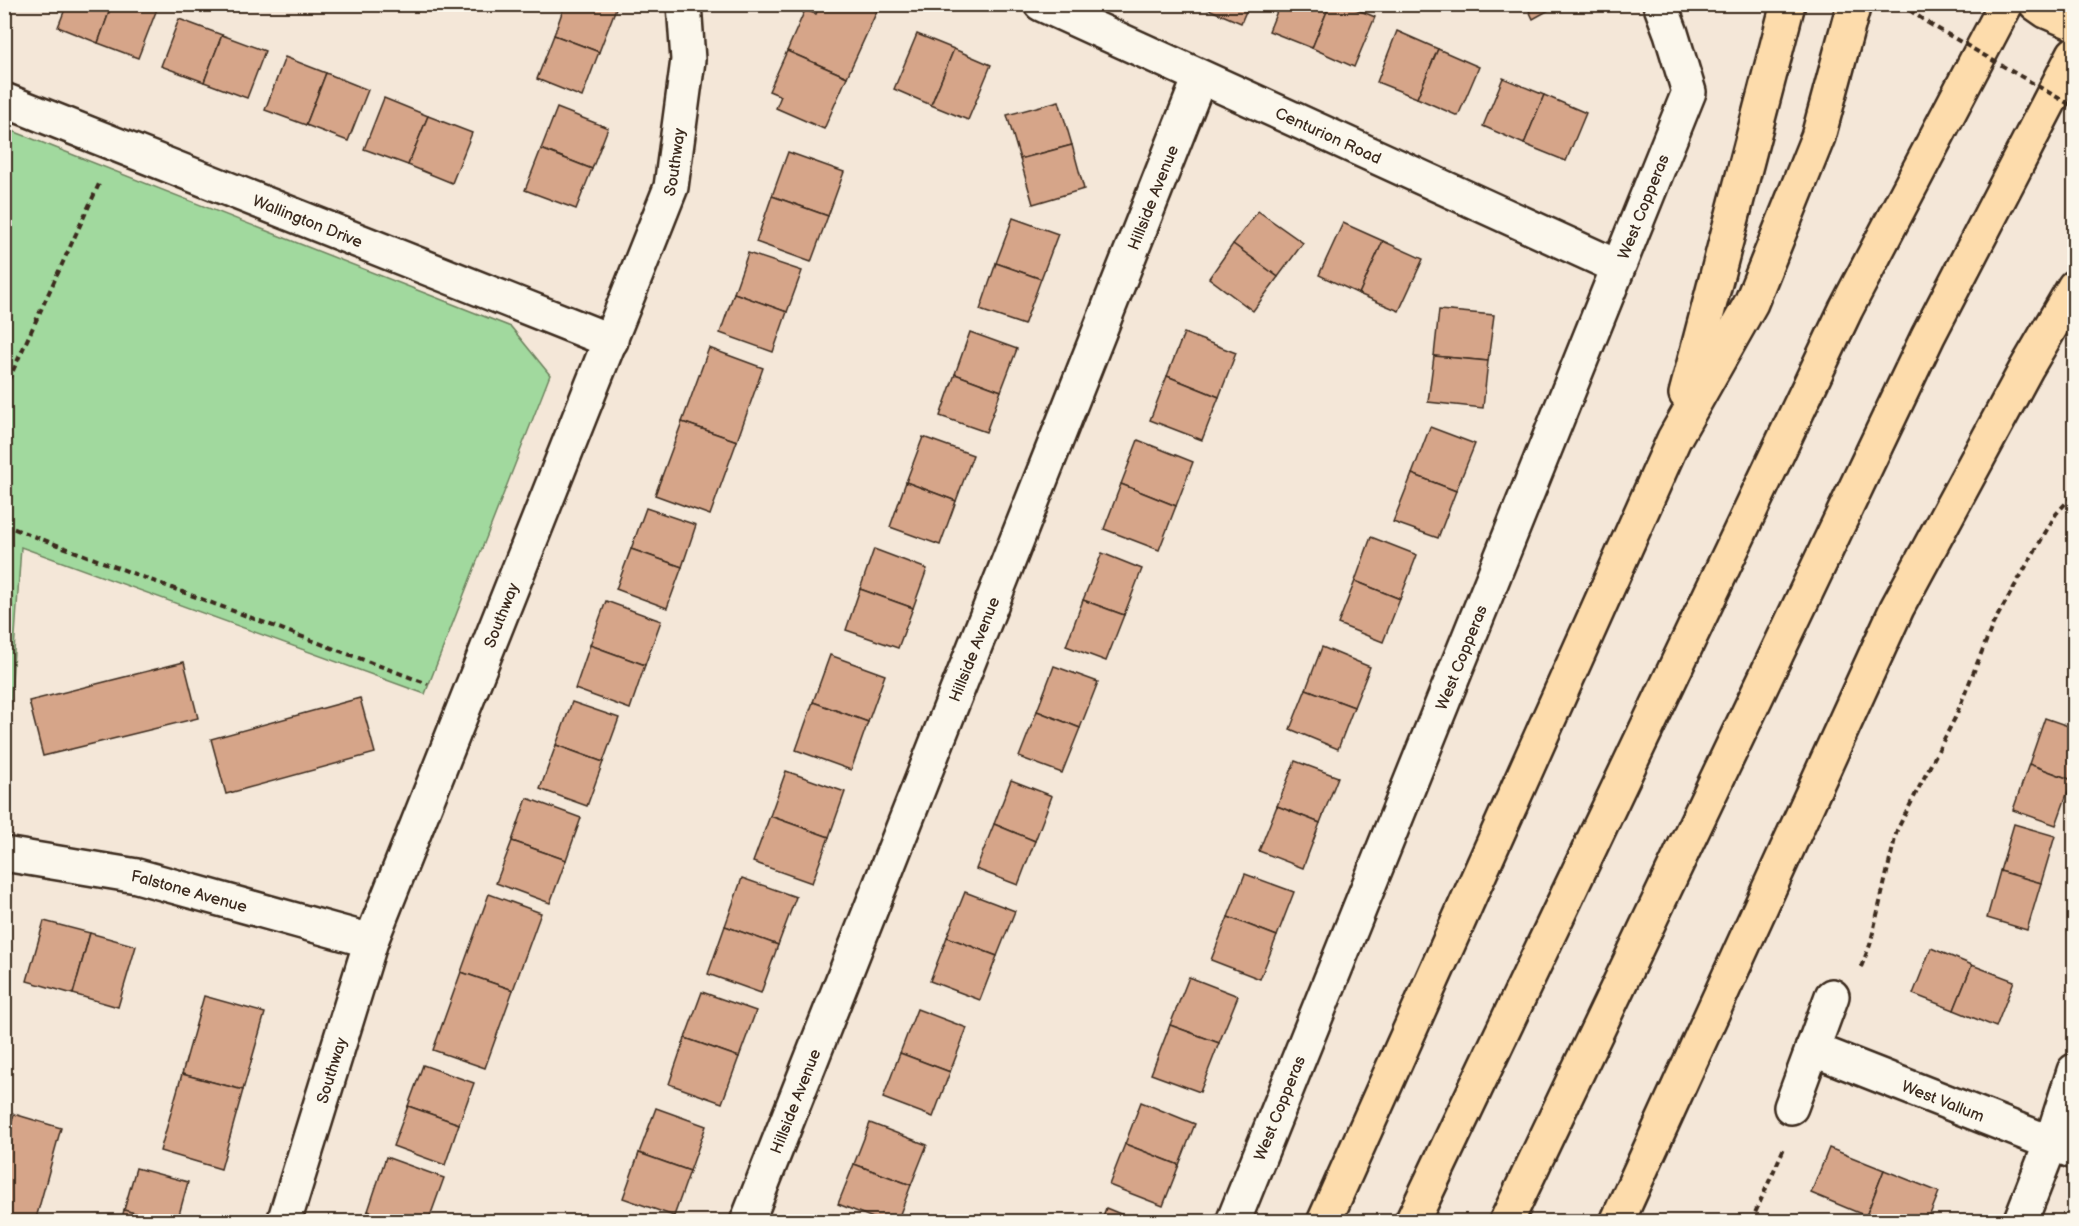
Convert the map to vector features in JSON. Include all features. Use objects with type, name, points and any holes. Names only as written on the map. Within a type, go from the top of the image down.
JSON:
[{"type":"highway","points":[[1674,440],[1788,4]]},
{"type":"highway","points":[[1324,1221],[1674,440],[1751,303],[1818,137],[1854,4]]},
{"type":"highway","points":[[1412,1221],[1846,309],[2006,4]]},
{"type":"highway","points":[[2036,4],[2074,23]]},
{"type":"highway","points":[[1506,1221],[1928,336],[2074,54]]},
{"type":"highway","points":[[1617,1221],[1897,608],[2026,369],[2074,287]]},
{"type":"street","name":"Southway","points":[[284,1221],[371,941],[671,187],[688,60],[684,4]]},
{"type":"street","name":"Centurion Road","points":[[1041,4],[1618,267]]},
{"type":"street","name":"West Copperas","points":[[1233,1221],[1689,92],[1660,4]]},
{"type":"street","name":"Hillside Avenue","points":[[747,1221],[1200,77]]},
{"type":"street","name":"Wallington Drive","points":[[4,100],[610,341]]},
{"type":"street","name":"Falstone Avenue","points":[[4,854],[137,876],[371,941]]},
{"type":"street","points":[[1791,1107],[1832,996]]},
{"type":"street","name":"West Vallum","points":[[1812,1049],[2063,1148]]},
{"type":"street","points":[[2020,1221],[2063,1148],[2074,1071]]},
{"type":"path","points":[[1901,4],[1928,24],[2074,107]]},
{"type":"path","points":[[4,390],[117,145]]},
{"type":"path","points":[[1858,978],[1870,945],[1897,830],[1954,718],[1993,624],[2056,514],[2074,494]]},
{"type":"path","points":[[4,525],[468,698]]},
{"type":"path","points":[[1751,1221],[1782,1149],[1791,1142]]},
{"type":"green space","points":[[5,128],[511,327],[550,375],[425,694],[21,547],[5,785]]},
{"type":"building","points":[[67,4],[112,4],[98,43],[58,27]]},
{"type":"building","points":[[112,4],[144,4],[157,9],[138,58],[98,43]]},
{"type":"building","points":[[565,4],[609,4],[616,8],[599,52],[554,35]]},
{"type":"building","points":[[820,4],[862,4],[877,11],[847,77],[787,51],[805,10],[816,14]]},
{"type":"building","points":[[1202,4],[1249,4],[1241,23],[1201,6]]},
{"type":"building","points":[[1280,4],[1330,4],[1312,48],[1269,31]]},
{"type":"building","points":[[1330,4],[1344,4],[1375,17],[1354,67],[1312,48]]},
{"type":"building","points":[[1526,4],[1560,4],[1533,19]]},
{"type":"building","points":[[179,19],[222,35],[204,82],[161,66]]},
{"type":"building","points":[[1397,31],[1438,49],[1417,98],[1377,82]]},
{"type":"building","points":[[917,34],[954,49],[931,105],[894,89]]},
{"type":"building","points":[[222,35],[265,51],[247,98],[204,82]]},
{"type":"building","points":[[554,35],[599,52],[582,97],[537,79]]},
{"type":"building","points":[[954,49],[991,65],[968,120],[931,105]]},
{"type":"building","points":[[1438,49],[1479,67],[1458,116],[1417,98]]},
{"type":"building","points":[[787,51],[847,77],[824,129],[776,108],[781,96],[769,91]]},
{"type":"building","points":[[285,57],[326,73],[306,125],[265,110]]},
{"type":"building","points":[[326,73],[368,90],[348,141],[306,125]]},
{"type":"building","points":[[1503,78],[1544,95],[1524,144],[1483,126]]},
{"type":"building","points":[[1544,95],[1586,113],[1566,161],[1524,144]]},
{"type":"building","points":[[384,98],[428,116],[408,165],[364,149]]},
{"type":"building","points":[[1059,101],[1072,145],[1020,159],[1007,115]]},
{"type":"building","points":[[557,108],[608,128],[592,169],[541,149]]},
{"type":"building","points":[[428,116],[472,133],[452,183],[408,165]]},
{"type":"building","points":[[1072,145],[1084,189],[1033,204],[1020,159]]},
{"type":"building","points":[[541,149],[592,169],[576,209],[525,190]]},
{"type":"building","points":[[788,152],[844,172],[828,216],[772,196]]},
{"type":"building","points":[[772,196],[828,216],[811,262],[756,242]]},
{"type":"building","points":[[1258,211],[1303,243],[1278,277],[1233,244]]},
{"type":"building","points":[[1013,218],[1058,234],[1041,279],[996,263]]},
{"type":"building","points":[[1343,223],[1383,241],[1359,294],[1319,275]]},
{"type":"building","points":[[1383,241],[1423,259],[1399,311],[1359,294]]},
{"type":"building","points":[[1233,244],[1278,277],[1253,311],[1209,278]]},
{"type":"building","points":[[748,253],[802,271],[787,312],[734,293]]},
{"type":"building","points":[[996,263],[1041,279],[1024,325],[980,310]]},
{"type":"building","points":[[734,293],[787,312],[773,352],[720,333]]},
{"type":"building","points":[[1439,310],[1494,315],[1488,361],[1434,356]]},
{"type":"building","points":[[970,332],[1017,349],[1001,391],[955,374]]},
{"type":"building","points":[[1184,333],[1236,353],[1219,397],[1167,376]]},
{"type":"building","points":[[709,348],[763,368],[737,441],[682,422]]},
{"type":"building","points":[[1434,356],[1488,361],[1483,408],[1428,402]]},
{"type":"building","points":[[955,374],[1001,391],[986,432],[940,416]]},
{"type":"building","points":[[1167,376],[1219,397],[1202,440],[1150,420]]},
{"type":"building","points":[[682,422],[737,441],[710,515],[655,495]]},
{"type":"building","points":[[1430,427],[1475,444],[1456,491],[1412,474]]},
{"type":"building","points":[[923,437],[973,455],[956,501],[906,482]]},
{"type":"building","points":[[1138,440],[1193,462],[1176,506],[1121,484]]},
{"type":"building","points":[[1412,474],[1456,491],[1438,538],[1393,522]]},
{"type":"building","points":[[906,482],[956,501],[940,545],[890,527]]},
{"type":"building","points":[[1121,484],[1176,506],[1159,550],[1104,529]]},
{"type":"building","points":[[646,508],[696,525],[682,567],[631,549]]},
{"type":"building","points":[[1371,537],[1417,555],[1400,599],[1355,581]]},
{"type":"building","points":[[631,549],[682,567],[667,608],[616,589]]},
{"type":"building","points":[[874,549],[927,569],[913,608],[860,589]]},
{"type":"building","points":[[1102,553],[1142,569],[1124,615],[1083,600]]},
{"type":"building","points":[[1355,581],[1400,599],[1383,642],[1338,624]]},
{"type":"building","points":[[860,589],[913,608],[898,648],[846,630]]},
{"type":"building","points":[[1083,600],[1124,615],[1106,661],[1066,646]]},
{"type":"building","points":[[606,601],[661,621],[645,665],[590,645]]},
{"type":"building","points":[[590,645],[645,665],[630,709],[575,689]]},
{"type":"building","points":[[1322,647],[1370,667],[1354,707],[1306,689]]},
{"type":"building","points":[[830,655],[885,675],[868,722],[813,702]]},
{"type":"building","points":[[184,662],[198,718],[43,756],[29,701]]},
{"type":"building","points":[[1054,666],[1098,682],[1080,728],[1037,711]]},
{"type":"building","points":[[1306,689],[1354,707],[1338,749],[1290,729]]},
{"type":"building","points":[[360,698],[375,753],[226,794],[211,739]]},
{"type":"building","points":[[572,702],[619,718],[603,762],[556,745]]},
{"type":"building","points":[[813,702],[868,722],[851,770],[796,750]]},
{"type":"building","points":[[1037,711],[1080,728],[1062,773],[1019,757]]},
{"type":"building","points":[[2045,718],[2074,728],[2072,780],[2029,764]]},
{"type":"building","points":[[556,745],[603,762],[587,806],[540,789]]},
{"type":"building","points":[[1295,761],[1338,777],[1320,823],[1277,806]]},
{"type":"building","points":[[2029,764],[2072,780],[2056,825],[2013,810]]},
{"type":"building","points":[[786,771],[845,792],[829,837],[770,816]]},
{"type":"building","points":[[1011,780],[1052,796],[1035,841],[994,824]]},
{"type":"building","points":[[527,798],[581,818],[566,860],[512,841]]},
{"type":"building","points":[[1277,806],[1320,823],[1303,868],[1259,851]]},
{"type":"building","points":[[770,816],[829,837],[812,883],[753,862]]},
{"type":"building","points":[[994,824],[1035,841],[1018,885],[976,869]]},
{"type":"building","points":[[2014,824],[2055,836],[2041,883],[2000,871]]},
{"type":"building","points":[[512,841],[566,860],[550,903],[496,883]]},
{"type":"building","points":[[2000,871],[2041,883],[2027,930],[1987,918]]},
{"type":"building","points":[[1245,874],[1294,892],[1277,936],[1228,917]]},
{"type":"building","points":[[742,878],[796,897],[778,945],[725,926]]},
{"type":"building","points":[[965,892],[1015,911],[997,956],[947,937]]},
{"type":"building","points":[[489,894],[541,913],[513,990],[461,972]]},
{"type":"building","points":[[1228,917],[1277,936],[1260,979],[1211,960]]},
{"type":"building","points":[[44,921],[90,933],[73,994],[27,981]]},
{"type":"building","points":[[725,926],[778,945],[761,993],[708,974]]},
{"type":"building","points":[[90,933],[136,946],[118,1007],[73,994]]},
{"type":"building","points":[[947,937],[997,956],[980,1000],[930,981]]},
{"type":"building","points":[[1931,948],[1972,965],[1954,1010],[1913,994]]},
{"type":"building","points":[[1972,965],[2014,981],[1996,1027],[1954,1010]]},
{"type":"building","points":[[461,972],[513,990],[485,1068],[433,1050]]},
{"type":"building","points":[[1189,977],[1238,996],[1219,1043],[1170,1025]]},
{"type":"building","points":[[702,992],[756,1011],[739,1057],[685,1038]]},
{"type":"building","points":[[204,996],[265,1013],[243,1090],[182,1074]]},
{"type":"building","points":[[917,1009],[967,1028],[950,1072],[900,1053]]},
{"type":"building","points":[[1170,1025],[1219,1043],[1200,1092],[1151,1074]]},
{"type":"building","points":[[685,1038],[739,1057],[722,1103],[669,1084]]},
{"type":"building","points":[[900,1053],[950,1072],[933,1117],[883,1098]]},
{"type":"building","points":[[423,1065],[474,1083],[459,1124],[408,1106]]},
{"type":"building","points":[[182,1074],[243,1090],[221,1169],[160,1151]]},
{"type":"building","points":[[1141,1102],[1195,1124],[1179,1165],[1125,1144]]},
{"type":"building","points":[[408,1106],[459,1124],[445,1165],[393,1146]]},
{"type":"building","points":[[656,1108],[706,1126],[690,1171],[639,1153]]},
{"type":"building","points":[[14,1114],[61,1128],[35,1222],[4,1222],[4,1148]]},
{"type":"building","points":[[870,1123],[927,1145],[911,1185],[854,1164]]},
{"type":"building","points":[[1125,1144],[1179,1165],[1163,1206],[1109,1185]]},
{"type":"building","points":[[1829,1148],[1884,1170],[1866,1216],[1811,1193]]},
{"type":"building","points":[[639,1153],[690,1171],[674,1216],[623,1198]]},
{"type":"building","points":[[386,1157],[444,1178],[428,1222],[398,1222],[368,1211]]},
{"type":"building","points":[[854,1164],[911,1185],[897,1222],[883,1222],[838,1204]]},
{"type":"building","points":[[136,1168],[188,1182],[177,1222],[166,1222],[124,1210]]},
{"type":"building","points":[[1884,1170],[1939,1192],[1927,1222],[1881,1222],[1866,1216]]},
{"type":"building","points":[[1106,1208],[1140,1222],[1101,1222]]},
{"type":"building","points":[[124,1210],[166,1222],[121,1222]]},
{"type":"building","points":[[368,1211],[398,1222],[364,1222]]}]
